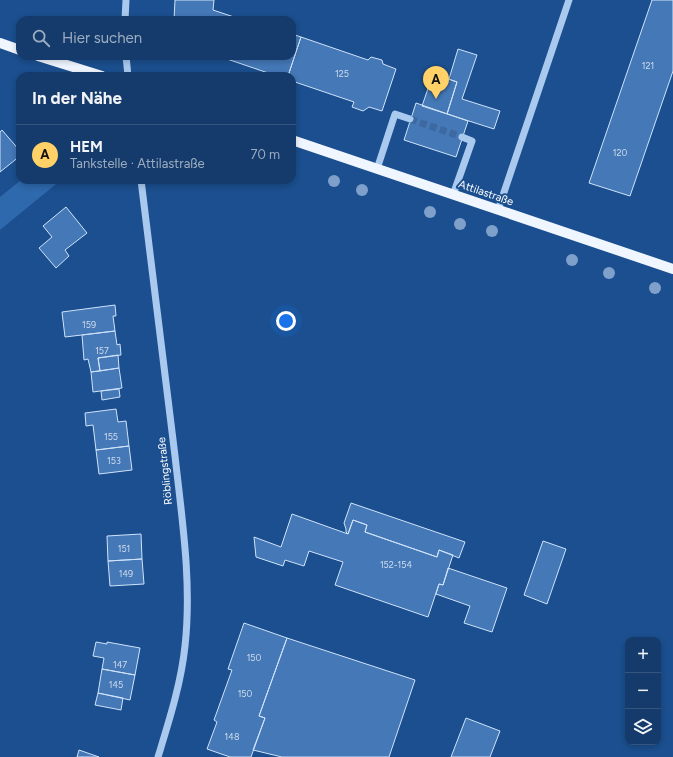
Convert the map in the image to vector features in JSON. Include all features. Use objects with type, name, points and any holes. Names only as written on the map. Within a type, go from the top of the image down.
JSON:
[{"type":"main road","points":[[0,43],[16,49]]},
{"type":"main road","points":[[51,60],[89,72]]},
{"type":"main road","name":"Attilastraße","points":[[296,141],[673,270]]},
{"type":"street","points":[[125,16],[126,0]]},
{"type":"street","points":[[498,210],[569,0]]},
{"type":"street","points":[[126,60],[128,72]]},
{"type":"street","points":[[377,169],[395,114],[410,119]]},
{"type":"street","points":[[453,195],[472,141],[462,137]]},
{"type":"street","name":"Röblingstraße","points":[[141,184],[169,405],[187,576],[188,611],[185,647],[176,693],[158,757]]},
{"type":"shaded area","points":[[16,184],[56,184],[0,230],[0,197]]},
{"type":"building","points":[[175,0],[214,0],[213,10],[231,16],[174,16]]},
{"type":"building","points":[[652,0],[673,0],[673,71],[630,196],[589,183]]},
{"type":"building","points":[[296,35],[301,37],[296,52]]},
{"type":"building","points":[[301,37],[368,60],[371,57],[382,60],[383,64],[396,69],[382,111],[369,107],[363,111],[352,107],[354,102],[296,82],[296,72],[289,72],[293,60],[296,60],[296,52]]},
{"type":"building","points":[[458,49],[477,55],[462,99],[500,111],[494,129],[447,114],[457,82],[449,79]]},
{"type":"building","points":[[230,60],[293,60],[289,72],[265,72]]},
{"type":"building","points":[[433,74],[457,82],[447,114],[422,106]]},
{"type":"building","points":[[416,103],[468,121],[456,157],[404,140]]},
{"type":"building","points":[[2,130],[16,146],[16,159],[0,172],[0,132]]},
{"type":"building","points":[[66,207],[87,233],[65,250],[69,256],[56,268],[39,248],[52,237],[43,226]]},
{"type":"building","points":[[115,305],[116,316],[113,316],[115,331],[65,337],[62,312]]},
{"type":"building","points":[[115,331],[117,345],[120,344],[121,355],[98,358],[100,371],[91,372],[88,359],[84,360],[82,335]]},
{"type":"building","points":[[118,355],[119,368],[100,371],[98,358]]},
{"type":"building","points":[[119,368],[122,388],[93,392],[91,372]]},
{"type":"building","points":[[119,389],[120,397],[102,400],[101,391]]},
{"type":"building","points":[[116,409],[118,422],[126,421],[129,446],[96,450],[93,425],[86,426],[85,413]]},
{"type":"building","points":[[129,446],[132,470],[99,474],[96,450]]},
{"type":"building","points":[[351,503],[465,542],[459,558],[439,550],[437,557],[365,532],[367,525],[353,520],[348,534],[344,523]]},
{"type":"building","points":[[292,514],[348,534],[353,520],[367,525],[365,532],[437,557],[439,550],[453,555],[443,585],[439,584],[428,617],[335,585],[343,562],[309,551],[304,566],[285,560],[283,566],[256,557],[254,537],[281,547]]},
{"type":"building","points":[[141,534],[142,559],[108,561],[107,536]]},
{"type":"building","points":[[543,541],[566,549],[547,604],[524,595]]},
{"type":"building","points":[[142,559],[144,584],[110,586],[108,561]]},
{"type":"building","points":[[448,568],[507,588],[492,632],[464,623],[470,606],[436,594],[439,584],[443,585]]},
{"type":"building","points":[[244,623],[287,638],[259,716],[265,718],[251,757],[230,757],[207,749],[217,722],[214,720],[232,670],[228,669]]},
{"type":"building","points":[[287,638],[415,680],[389,757],[282,757],[253,750],[265,718],[259,716]]},
{"type":"building","points":[[96,642],[107,644],[107,642],[140,648],[135,675],[102,669],[104,658],[93,656]]},
{"type":"building","points":[[102,669],[135,675],[130,700],[98,693]]},
{"type":"building","points":[[98,693],[123,698],[121,710],[95,705]]},
{"type":"building","points":[[466,718],[500,731],[490,757],[451,757]]},
{"type":"building","points":[[79,750],[99,757],[77,757]]},
{"type":"tunnel","points":[[410,119],[462,137]]},
{"type":"place","name":"HEM","points":[[436,99]]}]
